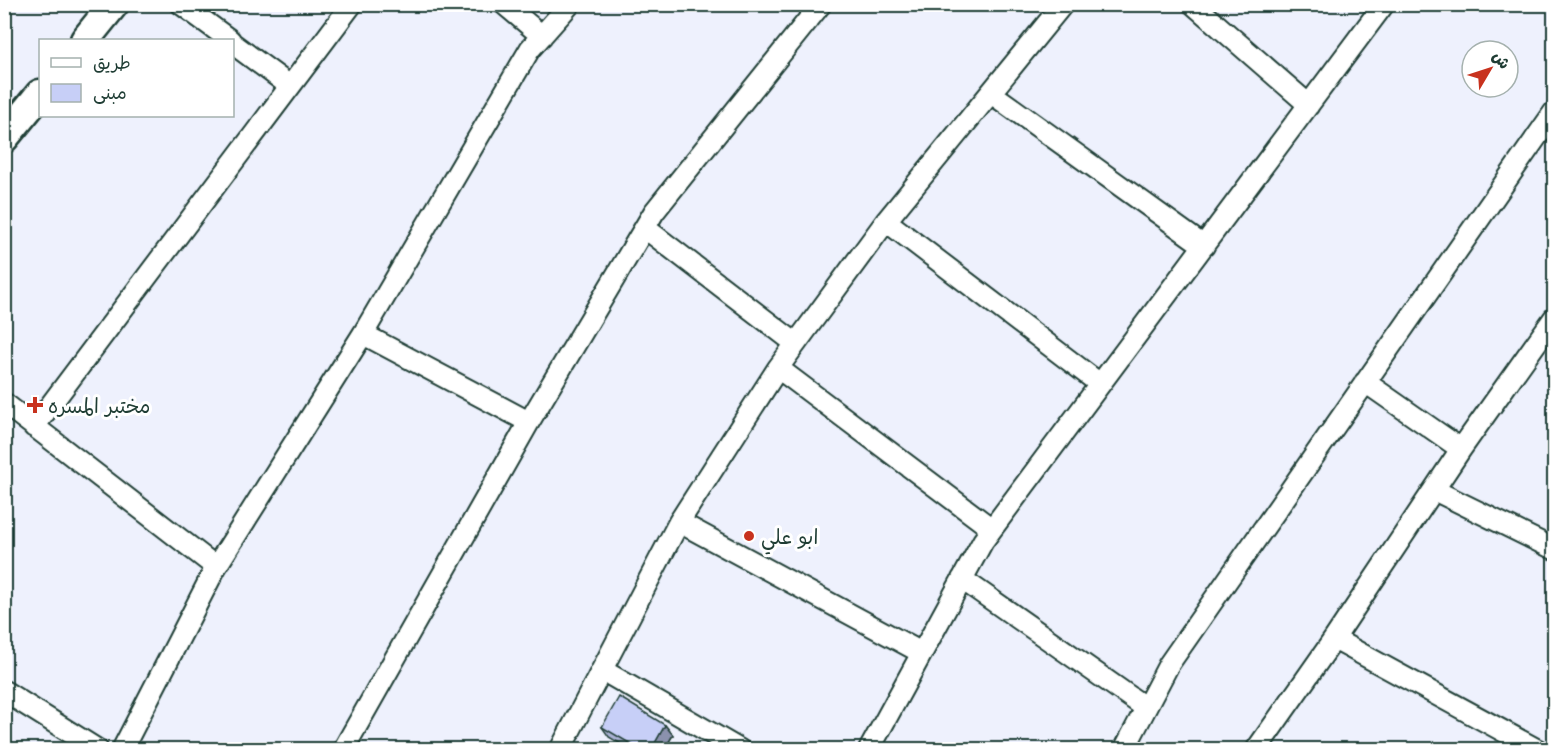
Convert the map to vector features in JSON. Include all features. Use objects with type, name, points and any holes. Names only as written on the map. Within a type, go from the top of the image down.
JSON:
[{"type":"main road","points":[[86,39],[114,4]]},
{"type":"main road","points":[[4,138],[39,95]]},
{"type":"street","points":[[181,4],[227,39]]},
{"type":"street","points":[[34,427],[352,4]]},
{"type":"street","points":[[504,4],[542,36]]},
{"type":"street","points":[[122,750],[216,567],[363,334],[530,49],[570,4]]},
{"type":"street","points":[[351,747],[529,422],[654,212],[821,4]]},
{"type":"street","points":[[560,750],[678,522],[778,368],[886,221],[1063,4]]},
{"type":"street","points":[[1193,4],[1309,105]]},
{"type":"street","points":[[869,750],[983,541],[1384,4]]},
{"type":"street","points":[[234,44],[290,86]]},
{"type":"street","points":[[991,93],[1203,246]]},
{"type":"street","points":[[1124,750],[1168,664],[1554,112]]},
{"type":"street","points":[[886,221],[1101,384]]},
{"type":"street","points":[[645,228],[795,343]]},
{"type":"street","points":[[1256,750],[1334,639],[1461,449],[1554,319]]},
{"type":"street","points":[[363,334],[529,422]]},
{"type":"street","points":[[778,368],[992,529]]},
{"type":"street","points":[[1365,382],[1461,449]]},
{"type":"street","points":[[4,403],[216,567]]},
{"type":"street","points":[[1434,490],[1554,549]]},
{"type":"street","points":[[678,522],[922,653]]},
{"type":"street","points":[[962,579],[1146,708]]},
{"type":"street","points":[[1334,639],[1538,750]]},
{"type":"street","points":[[602,670],[740,750]]},
{"type":"street","points":[[4,691],[98,750]]},
{"type":"building","points":[[619,697],[665,725],[651,750],[641,750],[602,727]]},
{"type":"place","name":"مختبر المسره","points":[[35,405]]},
{"type":"place","name":"ابو علي","points":[[749,536]]}]
